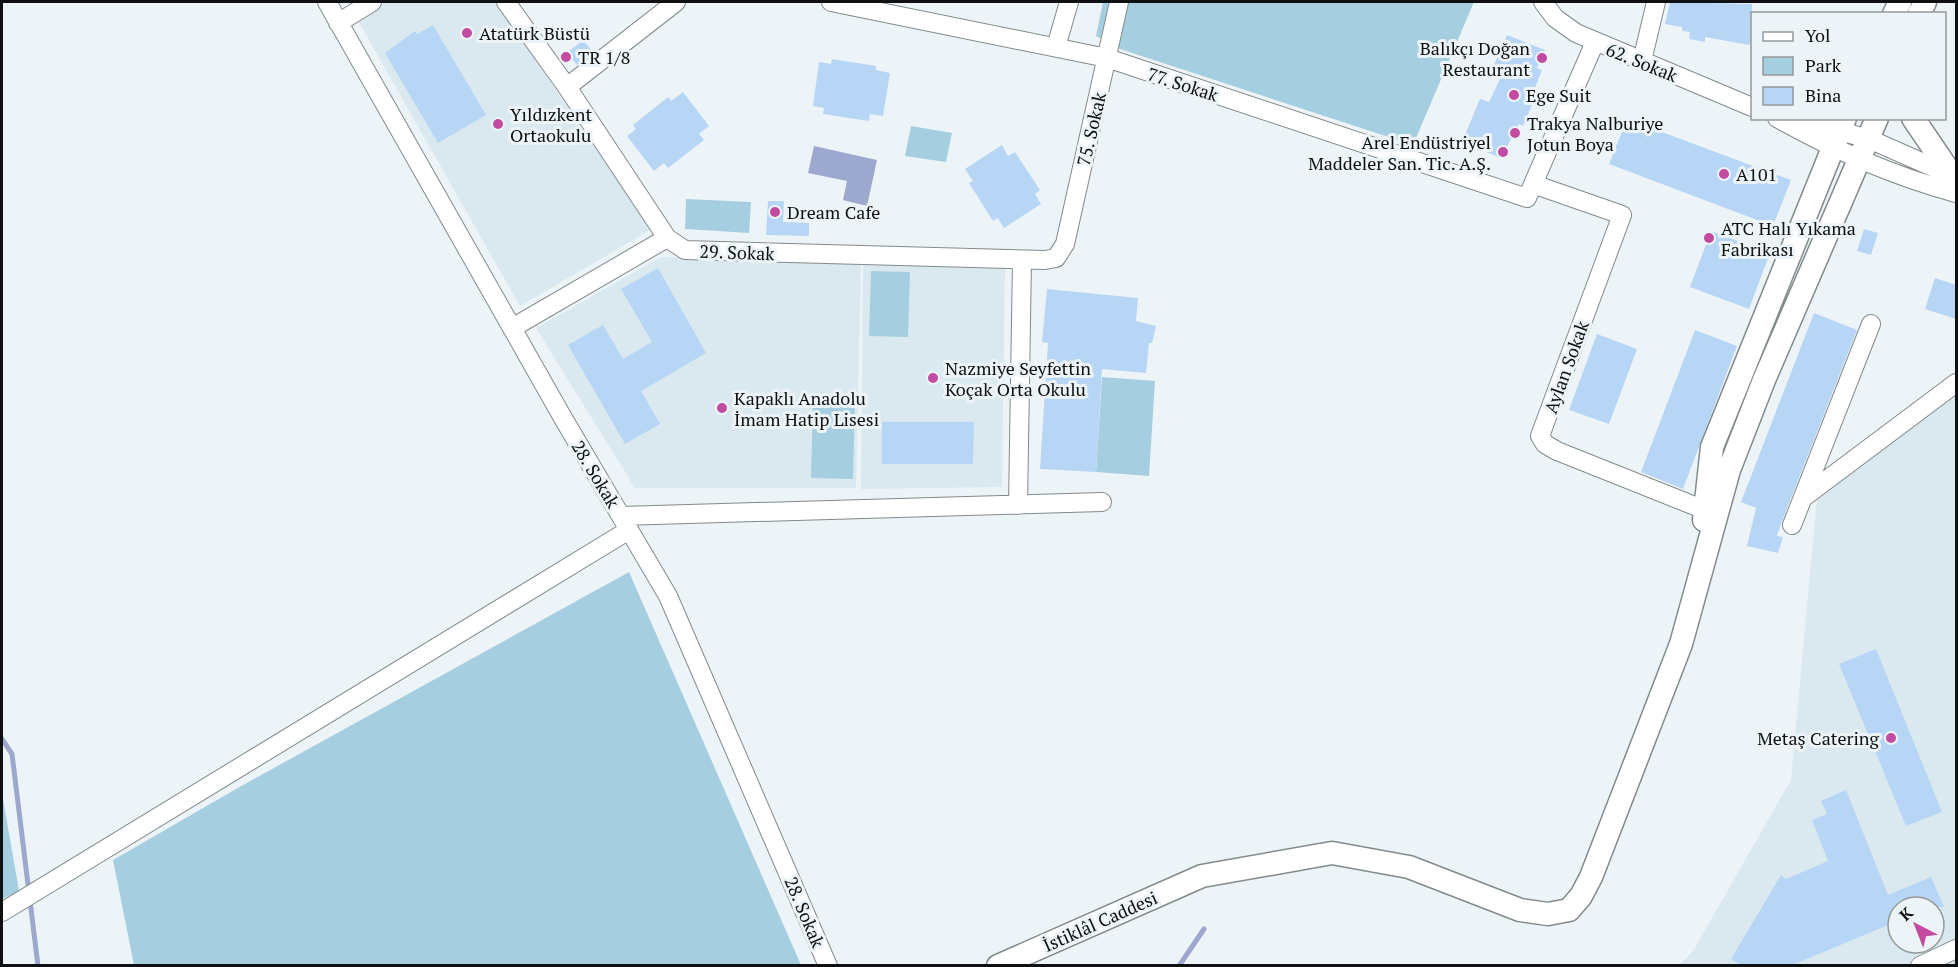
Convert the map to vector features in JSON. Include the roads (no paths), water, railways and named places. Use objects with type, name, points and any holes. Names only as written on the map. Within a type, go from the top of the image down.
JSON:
[{"type":"street","name":"28. Sokak","points":[[327,2],[512,328],[668,596],[828,966]]},
{"type":"street","points":[[338,23],[372,2]]},
{"type":"street","points":[[506,2],[567,87],[667,238],[512,328]]},
{"type":"street","points":[[567,87],[676,2]]},
{"type":"street","name":"77. Sokak","points":[[831,2],[1107,58],[1530,191]]},
{"type":"street","points":[[1056,46],[1069,2]]},
{"type":"street","name":"75. Sokak","points":[[1060,255],[1065,244],[1119,2]]},
{"type":"street","name":"62. Sokak","points":[[1543,2],[1564,26],[1595,42],[1751,107]]},
{"type":"street","points":[[1642,61],[1656,2]]},
{"type":"street","points":[[1530,191],[1595,42]]},
{"type":"street","points":[[1786,120],[1838,132],[1873,129],[1955,182]]},
{"type":"street","points":[[1799,120],[1838,132],[1859,160],[1955,182]]},
{"type":"street","points":[[1914,120],[1955,182]]},
{"type":"street","points":[[1693,606],[1729,470],[1764,380],[1873,129]]},
{"type":"street","points":[[1693,606],[1712,447],[1838,132]]},
{"type":"street","name":"Aylan Sokak","points":[[1530,191],[1622,215],[1540,436],[1545,444],[1557,451],[1705,510]]},
{"type":"street","name":"29. Sokak","points":[[667,238],[686,250],[1022,260],[1050,260],[1060,255]]},
{"type":"street","points":[[1018,505],[1022,260]]},
{"type":"street","points":[[1792,525],[1871,324]]},
{"type":"street","points":[[1803,498],[1956,383]]},
{"type":"street","points":[[2,912],[625,523],[1102,502]]},
{"type":"street","name":"İstiklâl Caddesi","points":[[998,966],[1202,876],[1332,853],[1409,867],[1520,910],[1548,914],[1569,910],[1581,896],[1591,877],[1660,702],[1693,606]]},
{"type":"street","points":[[1920,966],[1956,949]]},
{"type":"waterway","points":[[2,739],[12,754],[38,966]]},
{"type":"waterway","points":[[1179,966],[1204,929]]},
{"type":"place","name":"Atatürk Büstü","points":[[467,33]]},
{"type":"place","name":"TR 1/8","points":[[566,57]]},
{"type":"place","name":"Balıkçı Doğan Restaurant","points":[[1542,58]]},
{"type":"place","name":"Ege Suit","points":[[1514,95]]},
{"type":"place","name":"Yıldızkent Ortaokulu","points":[[498,124]]},
{"type":"place","name":"Trakya Nalburiye Jotun Boya","points":[[1515,133]]},
{"type":"place","name":"Arel Endüstriyel Maddeler San. Tic. A.Ş.","points":[[1503,152]]},
{"type":"place","name":"A101","points":[[1724,174]]},
{"type":"place","name":"Dream Cafe","points":[[775,212]]},
{"type":"place","name":"ATC Halı Yıkama Fabrikası","points":[[1709,238]]},
{"type":"place","name":"Nazmiye Seyfettin Koçak Orta Okulu","points":[[933,378]]},
{"type":"place","name":"Kapaklı Anadolu İmam Hatip Lisesi","points":[[722,408]]},
{"type":"place","name":"Metaş Catering","points":[[1891,738]]}]
